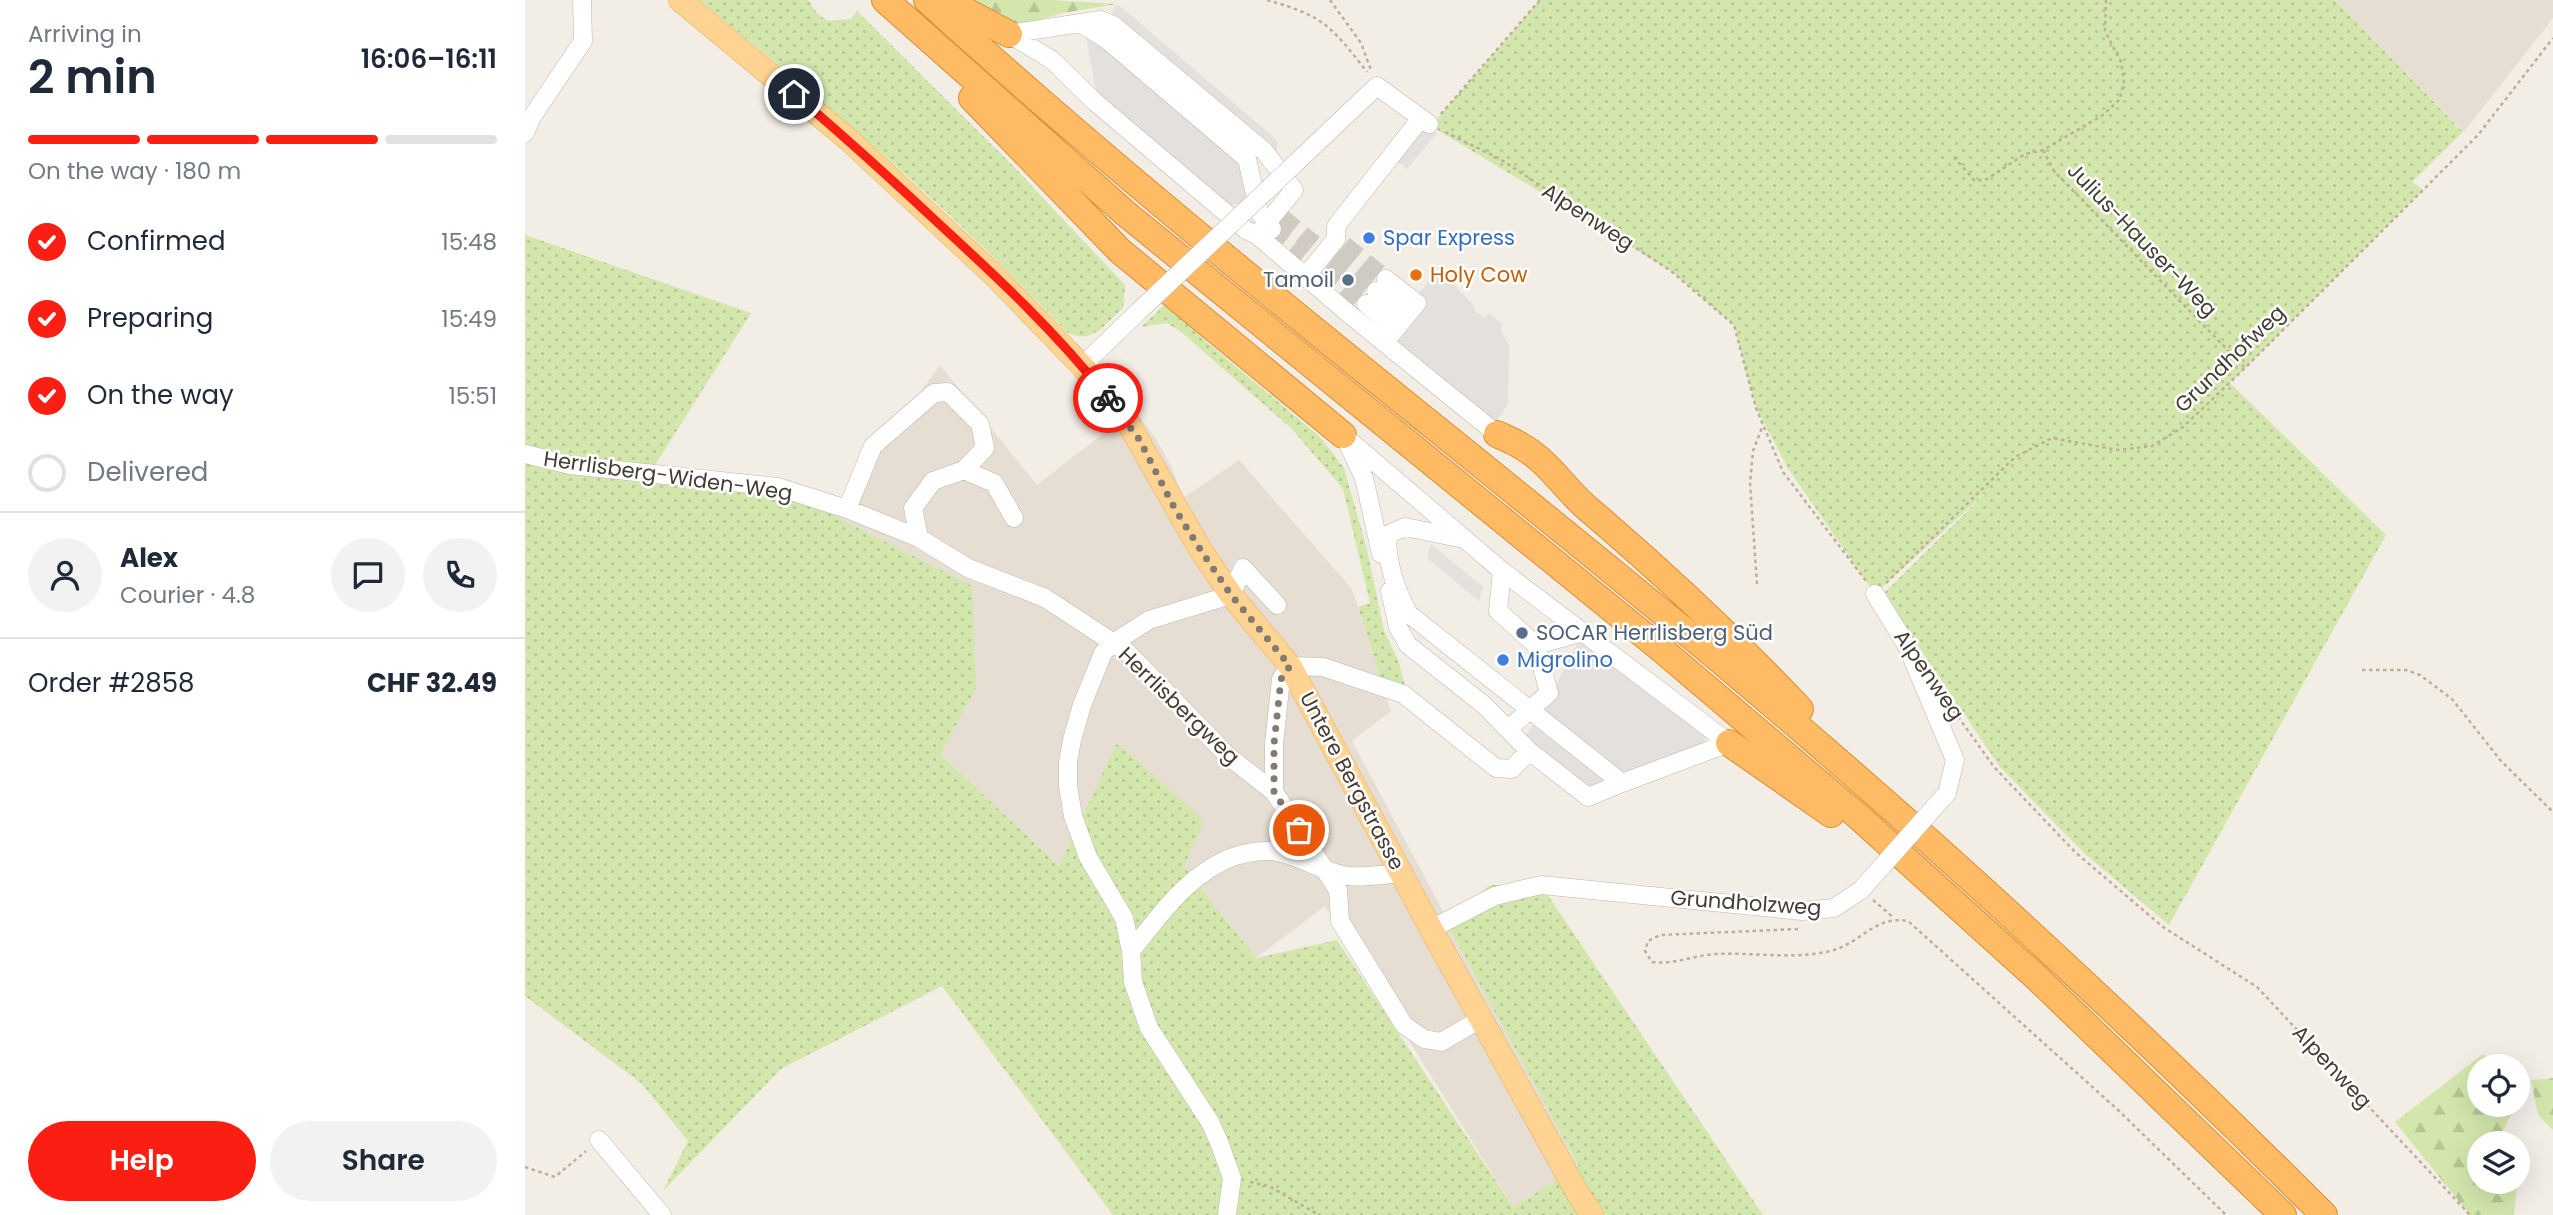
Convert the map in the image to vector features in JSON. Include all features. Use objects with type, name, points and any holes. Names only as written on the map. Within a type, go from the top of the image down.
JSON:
[{"type":"highway","points":[[879,0],[1120,251],[1343,435]]},
{"type":"highway","points":[[885,0],[1125,213],[1661,649],[1860,818],[1957,904],[2283,1215]]},
{"type":"highway","points":[[927,0],[1136,185],[1661,612],[1895,810],[2070,969],[2324,1215]]},
{"type":"highway","points":[[945,0],[1009,34]]},
{"type":"highway","points":[[1497,434],[1522,446],[1550,469],[1568,491],[1697,607],[1760,667],[1895,810]]},
{"type":"highway","points":[[1730,743],[1957,904]]},
{"type":"main road","name":"Untere Bergstrasse","points":[[680,0],[849,140],[995,275],[1082,366],[1139,439],[1175,509],[1231,595],[1290,666],[1431,929],[1592,1215]]},
{"type":"street","points":[[525,133],[532,117],[583,41],[582,0]]},
{"type":"street","points":[[1100,20],[1113,25],[1264,151],[1294,190],[1269,221],[1246,230],[1095,102],[1052,60],[1009,34],[1100,20]]},
{"type":"street","points":[[1080,23],[1106,38],[1247,159]]},
{"type":"street","points":[[1082,366],[1377,86],[1426,122],[1340,221],[1322,256]]},
{"type":"street","points":[[1244,135],[1247,159],[1269,221],[1322,256],[1497,434]]},
{"type":"street","points":[[1376,291],[1417,303],[1395,329],[1376,291]]},
{"type":"street","points":[[847,509],[873,446],[934,393],[948,392],[980,424],[985,448],[964,470],[933,481],[913,508],[919,538]]},
{"type":"street","points":[[1343,435],[1502,571],[1730,743]]},
{"type":"street","points":[[1343,435],[1364,478],[1398,627],[1408,645],[1484,705],[1529,751],[1588,797],[1730,743]]},
{"type":"street","name":"Herrlisberg-Widen-Weg","points":[[525,454],[570,465],[778,487],[847,509],[919,538],[968,568],[1045,598],[1113,643]]},
{"type":"street","points":[[964,470],[994,483],[1014,518]]},
{"type":"street","points":[[1464,539],[1405,527],[1387,534],[1387,554],[1397,592],[1409,614],[1622,783]]},
{"type":"street","points":[[1227,1215],[1232,1178],[1210,1122],[1149,1028],[1133,982],[1131,951],[1124,918],[1089,857],[1073,816],[1068,786],[1068,762],[1082,705],[1103,653],[1113,643],[1149,620],[1231,595],[1243,568],[1276,605]]},
{"type":"street","points":[[1502,571],[1498,611],[1536,645],[1549,693],[1508,730]]},
{"type":"street","name":"Alpenweg","points":[[1875,594],[1907,646]]},
{"type":"street","points":[[1536,645],[1583,632]]},
{"type":"street","name":"Herrlisbergweg","points":[[1113,643],[1126,652],[1228,756],[1274,792],[1338,890],[1340,921],[1404,1025],[1424,1039],[1441,1042],[1481,1019]]},
{"type":"street","name":"Grundholzweg","points":[[1431,929],[1495,897],[1541,885],[1802,911],[1834,908],[1861,890],[1947,793],[1955,760],[1907,646]]},
{"type":"street","points":[[1274,792],[1274,744],[1281,679],[1290,666],[1323,667],[1403,694],[1496,768],[1511,769],[1529,751]]},
{"type":"street","points":[[1131,951],[1170,903],[1192,881],[1233,856],[1272,851],[1345,876],[1402,873]]},
{"type":"street","points":[[599,1140],[662,1215]]},
{"type":"path","points":[[1267,0],[1301,10],[1331,27],[1377,86]]},
{"type":"path","points":[[1331,0],[1361,43],[1377,86]]},
{"type":"path","points":[[1426,122],[1540,0]]},
{"type":"path","name":"Julius-Hauser-Weg","points":[[2106,0],[2105,31],[2120,62],[2124,81],[2120,99],[2103,115],[2043,150],[2054,172],[2245,368]]},
{"type":"path","name":"Grundhofweg","points":[[1875,594],[2015,457],[2052,438],[2118,450],[2152,446],[2183,427],[2478,135],[2553,38]]},
{"type":"path","name":"Alpenweg","points":[[1426,122],[1500,159],[1660,264],[1734,325],[1756,408],[1783,472],[1875,594]]},
{"type":"path","points":[[1954,157],[1975,181],[1987,179],[2025,154],[2043,150]]},
{"type":"path","points":[[1757,584],[1749,483],[1752,451],[1763,424]]},
{"type":"path","points":[[2362,670],[2406,670],[2420,675],[2452,699],[2501,761],[2553,812]]},
{"type":"path","name":"Alpenweg","points":[[1955,712],[1994,767],[2075,852],[2163,927],[2257,987],[2470,1215]]},
{"type":"path","points":[[1861,890],[1894,918],[1908,921],[1920,930],[2119,1110],[2226,1215]]},
{"type":"path","points":[[1800,929],[1660,935],[1648,941],[1645,951],[1652,962],[1665,964],[1714,954],[1815,954],[1846,945],[1894,918]]},
{"type":"path","points":[[525,1167],[555,1177],[599,1140]]},
{"type":"path","points":[[1232,1178],[1269,1186],[1319,1215]]},
{"type":"shaded area","points":[[2335,0],[2553,0],[2553,18],[2464,132]]},
{"type":"shaded area","points":[[1114,6],[1120,6],[1278,141],[1276,155],[1111,16]]},
{"type":"shaded area","points":[[1086,36],[1096,41],[1239,163],[1247,204],[1229,205],[1096,92]]},
{"type":"shaded area","points":[[1426,124],[1437,133],[1407,169],[1397,161]]},
{"type":"shaded area","points":[[1445,275],[1474,306],[1473,309],[1484,318],[1489,313],[1503,324],[1500,329],[1509,346],[1508,404],[1495,424],[1396,343],[1428,303],[1418,294],[1433,276]]},
{"type":"shaded area","points":[[940,365],[1037,485],[1108,430],[1140,417],[1155,437],[1173,470],[1183,498],[1239,460],[1352,589],[1391,711],[1352,741],[1579,1166],[1513,1207],[1325,906],[1256,958],[1184,865],[1117,743],[1059,866],[940,754],[976,689],[828,517]]},
{"type":"shaded area","points":[[1431,544],[1483,587],[1479,601],[1427,558]]},
{"type":"shaded area","points":[[1583,632],[1713,731],[1691,756],[1588,797],[1520,742],[1538,720]]},
{"type":"green space","points":[[699,0],[808,0],[816,12],[827,21],[851,19],[857,11],[1014,167],[1125,285],[1123,308],[1091,335],[1076,336],[1067,332],[935,201],[795,79]]},
{"type":"green space","points":[[966,0],[1052,0],[1117,4],[1063,13],[1015,27]]},
{"type":"green space","points":[[1540,0],[2335,0],[2463,132],[2412,182],[2423,190],[2230,383],[2386,535],[2169,925],[2085,854],[2000,767],[1883,594],[1994,485],[1875,594],[1789,470],[1756,408],[1734,325],[1671,271],[1431,126]]},
{"type":"green space","points":[[525,235],[751,313],[650,473],[778,487],[972,586],[976,689],[940,754],[1059,866],[1117,743],[1204,820],[1184,866],[1256,958],[1337,940],[1513,1207],[1579,1166],[1446,922],[1490,885],[1541,885],[1763,1215],[1113,1215],[942,986],[781,1069],[663,1191],[688,1141],[641,1083],[525,996]]},
{"type":"green space","points":[[1169,301],[1207,332],[1203,339],[1320,437],[1344,468],[1367,549],[1384,631],[1398,660],[1407,692],[1382,683],[1358,607],[1370,603],[1343,489],[1292,429],[1180,331],[1167,323],[1141,327]]},
{"type":"green space","points":[[2467,1066],[2467,1117],[2510,1117],[2503,1131],[2467,1131],[2467,1194],[2516,1194],[2514,1215],[2470,1215],[2395,1122]]},
{"type":"green space","points":[[2553,1078],[2553,1130],[2538,1115],[2531,1080]]},
{"type":"tunnel","points":[[1281,217],[1314,244]]},
{"type":"tunnel","points":[[1272,229],[1305,255]]},
{"type":"tunnel","points":[[1344,245],[1386,279]]},
{"type":"tunnel","points":[[1334,257],[1376,291]]},
{"type":"tunnel","points":[[1324,270],[1366,304]]},
{"type":"way so far","points":[[1108,398],[1139,439],[1175,509],[1231,595],[1290,666],[1281,679],[1274,744],[1274,792],[1299,830]]},
{"type":"place","name":"Spar Express","points":[[1369,238]]},
{"type":"place","name":"Holy Cow","points":[[1416,275]]},
{"type":"place","name":"Tamoil","points":[[1348,280]]},
{"type":"place","name":"SOCAR Herrlisberg Süd","points":[[1522,633]]},
{"type":"place","name":"Migrolino","points":[[1503,660]]},
{"type":"route","points":[[794,94],[849,140],[995,275],[1082,366],[1108,398]]}]
